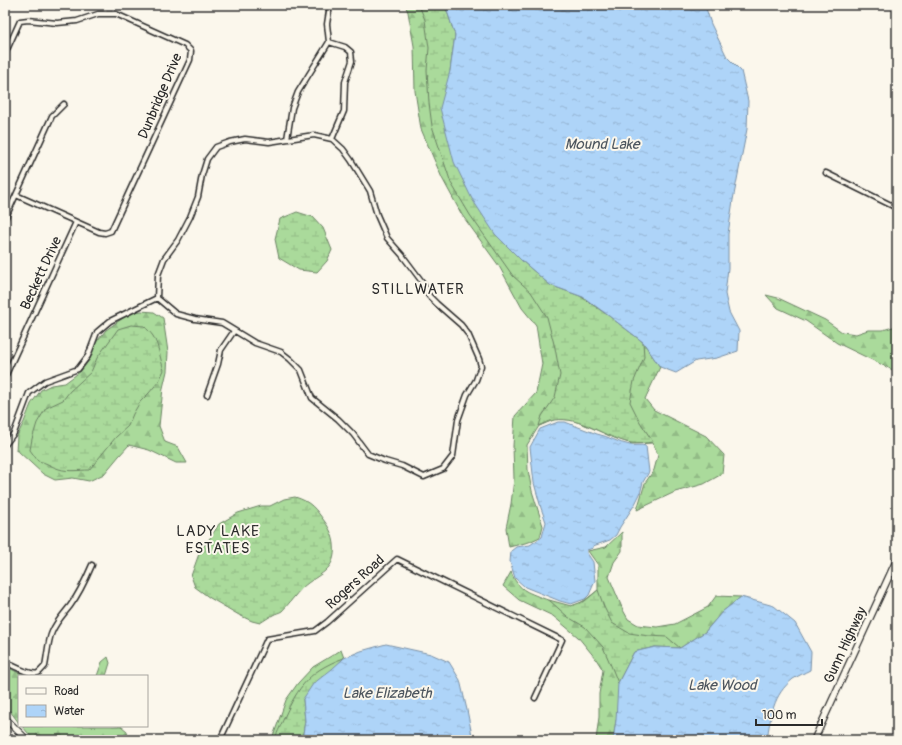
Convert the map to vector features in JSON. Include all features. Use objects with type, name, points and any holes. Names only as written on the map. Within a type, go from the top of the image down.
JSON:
[{"type":"main road","name":"Gunn Highway","points":[[814,740],[897,559]]},
{"type":"main road","points":[[5,718],[26,740]]},
{"type":"street","points":[[286,139],[292,108],[298,92],[329,42],[327,24],[330,5]]},
{"type":"street","name":"Dunbridge Drive","points":[[5,54],[20,21],[28,20],[57,23],[77,22],[98,14],[116,14],[185,45],[191,51],[190,60],[112,229],[109,232],[102,233],[16,195]]},
{"type":"street","points":[[329,42],[345,47],[350,52],[352,61],[345,82],[344,111],[332,139]]},
{"type":"street","points":[[5,219],[52,116],[64,104]]},
{"type":"street","points":[[314,135],[332,139],[343,149],[370,190],[387,238],[423,283],[429,296],[461,325],[468,334],[480,358],[481,366],[476,380],[467,395],[458,420],[453,456],[443,469],[424,477],[402,466],[368,454],[353,434],[338,419],[312,398],[301,370],[281,352],[255,343],[222,323],[195,319],[176,314],[157,298],[158,274],[164,259],[178,240],[190,217],[198,197],[207,159],[216,147],[245,139],[270,142],[314,135]]},
{"type":"street","points":[[826,173],[897,208]]},
{"type":"street","name":"Beckett Drive","points":[[5,378],[76,222]]},
{"type":"street","points":[[5,445],[14,433],[29,393],[45,381],[78,369],[88,356],[97,332],[110,321],[157,298]]},
{"type":"street","points":[[207,395],[218,364],[221,350],[234,331]]},
{"type":"street","name":"Rogers Road","points":[[220,740],[267,639],[314,631],[327,622],[397,559],[562,640],[535,698]]},
{"type":"street","points":[[5,662],[30,673],[35,674],[42,670],[45,666],[51,633],[77,595],[88,576],[92,565]]},
{"type":"green space","points":[[405,5],[445,5],[550,285],[583,297],[643,342],[660,367],[645,399],[654,410],[706,436],[724,455],[722,474],[704,484],[675,492],[637,510],[645,483],[654,470],[658,455],[653,443],[632,444],[571,420],[556,419],[539,426],[527,445],[528,470],[532,491],[543,526],[540,537],[529,542],[509,547],[506,528],[514,479],[513,446],[515,416],[536,393],[542,364],[536,325],[522,308],[499,266],[462,215],[442,178],[421,129],[415,91],[414,46],[408,12]]},
{"type":"green space","points":[[419,5],[445,5],[455,35],[450,71],[495,234],[521,260],[550,285],[580,296],[643,342],[644,357],[634,381],[630,402],[640,422],[653,442],[631,443],[612,437],[574,421],[552,420],[539,426],[542,416],[555,397],[560,375],[547,317],[531,292],[513,276],[470,215],[451,183],[432,126],[427,70],[429,48],[425,20]]},
{"type":"green space","points":[[297,212],[313,217],[323,228],[332,250],[327,261],[317,272],[299,270],[279,258],[275,239],[280,219]]},
{"type":"green space","points":[[766,295],[778,298],[825,320],[842,332],[856,334],[868,330],[883,330],[897,324],[897,372],[837,343],[806,321],[778,308]]},
{"type":"green space","points":[[141,311],[154,312],[163,318],[168,352],[167,371],[163,388],[159,426],[165,442],[178,447],[187,463],[176,463],[149,450],[129,445],[104,474],[89,481],[73,478],[55,480],[43,474],[18,450],[16,451],[17,436],[31,404],[41,390],[51,385],[65,383],[81,371],[90,359],[94,345],[106,330],[130,313]]},
{"type":"green space","points":[[131,325],[144,326],[155,340],[164,370],[159,381],[140,402],[128,426],[116,437],[89,470],[63,470],[38,461],[30,450],[37,423],[46,408],[63,400],[70,391],[91,372],[97,358],[118,329]]},
{"type":"green space","points":[[295,497],[312,506],[325,522],[333,538],[334,553],[333,561],[325,571],[302,588],[282,611],[260,623],[252,621],[210,598],[195,587],[191,576],[200,551],[219,524],[238,513],[261,506],[270,506],[284,499]]},
{"type":"green space","points":[[622,532],[622,551],[614,562],[609,577],[628,619],[638,625],[657,627],[675,624],[708,607],[716,596],[741,597],[722,612],[705,632],[680,648],[616,720],[613,740],[596,740],[599,717],[599,694],[603,670],[578,637],[553,616],[519,600],[503,586],[511,572],[519,585],[530,593],[562,605],[571,606],[579,604],[598,590],[598,565],[588,551],[606,547]]},
{"type":"green space","points":[[598,590],[612,623],[629,633],[667,637],[680,648],[655,647],[634,652],[618,683],[603,647],[585,627],[568,617],[549,600],[571,606],[585,601]]},
{"type":"green space","points":[[341,650],[344,658],[303,699],[305,721],[302,740],[271,740],[286,700],[298,683],[313,667]]},
{"type":"green space","points":[[108,657],[110,663],[106,675],[97,675],[102,662]]},
{"type":"green space","points":[[344,658],[303,699],[305,721],[302,740],[274,740],[287,711],[304,684],[319,670]]},
{"type":"green space","points":[[5,666],[23,675],[18,675],[18,722],[5,707]]},
{"type":"green space","points":[[23,727],[122,727],[127,731],[128,740],[34,740]]},
{"type":"water","name":"Mound Lake","points":[[445,5],[705,5],[711,24],[727,57],[741,71],[748,101],[747,129],[728,234],[728,268],[725,294],[729,312],[739,331],[738,351],[717,358],[696,361],[676,373],[660,367],[643,342],[583,297],[550,285],[521,260],[495,234],[472,199],[454,162],[440,108],[450,71],[455,35]]},
{"type":"water","points":[[558,422],[565,422],[626,444],[646,446],[649,472],[643,482],[640,494],[635,504],[616,535],[610,540],[593,546],[593,548],[587,550],[587,553],[593,562],[595,581],[589,595],[585,599],[571,604],[525,587],[515,578],[510,562],[511,551],[516,547],[530,545],[542,537],[546,522],[534,483],[530,447],[540,429]]},
{"type":"water","name":"Lake Wood","points":[[741,597],[774,606],[795,623],[811,652],[810,670],[793,679],[786,685],[777,699],[772,714],[767,739],[613,740],[616,720],[618,683],[634,652],[655,647],[680,648],[705,632],[722,612]]},
{"type":"water","name":"Lake Elizabeth","points":[[386,644],[431,654],[449,662],[460,680],[473,740],[302,740],[305,721],[303,699],[313,684],[344,658],[361,651]]},
{"type":"district","name":"STILLWATER","points":[[418,289]]},
{"type":"district","name":"LADY LAKE ESTATES","points":[[218,540]]}]
